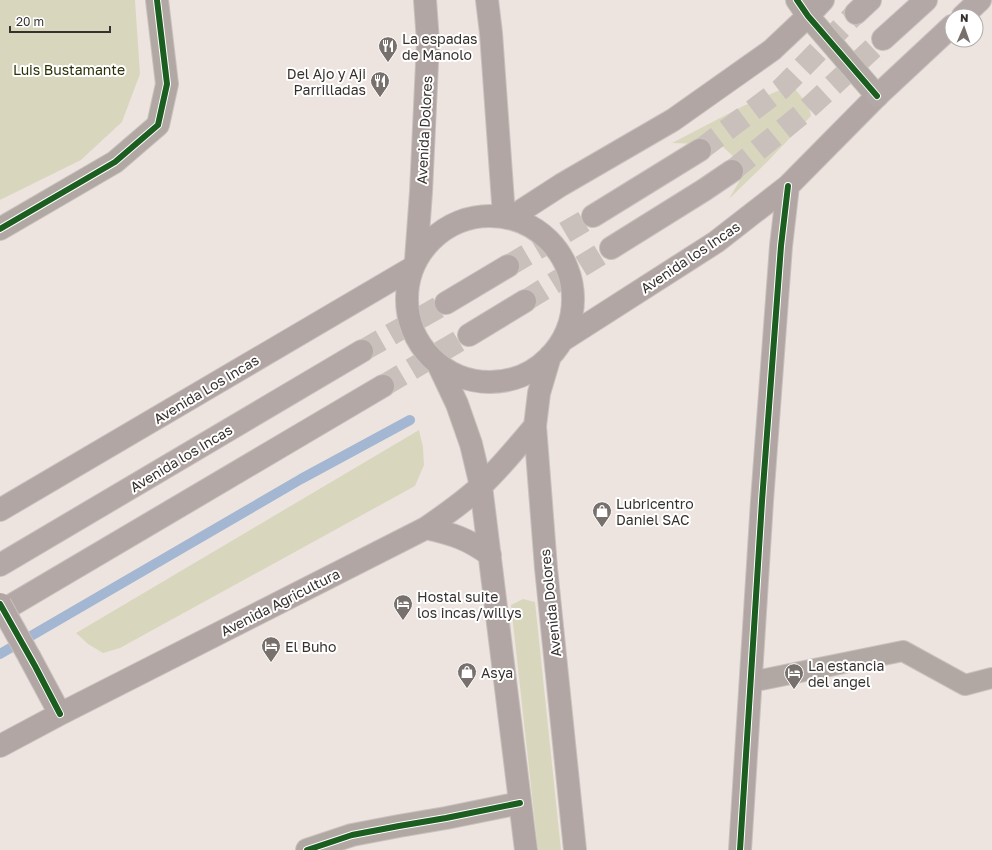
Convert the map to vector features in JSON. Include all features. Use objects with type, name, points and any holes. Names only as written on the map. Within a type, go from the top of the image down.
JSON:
[{"type":"main road","name":"Avenida Dolores","points":[[425,0],[428,42],[421,192],[414,264],[406,294],[409,320],[420,345],[439,366]]},
{"type":"main road","points":[[487,0],[507,217]]},
{"type":"main road","points":[[414,264],[432,240],[453,225],[478,217],[507,217],[673,120],[772,50],[802,8],[823,0]]},
{"type":"main road","points":[[883,39],[926,0]]},
{"type":"main road","points":[[972,8],[980,0]]},
{"type":"main road","points":[[877,96],[944,33]]},
{"type":"main road","name":"Avenida los Incas","points":[[439,366],[461,377],[486,382],[510,379],[532,372],[556,348],[716,242],[788,186],[877,96]]},
{"type":"main road","points":[[593,216],[700,150]]},
{"type":"main road","points":[[611,248],[732,171]]},
{"type":"main road","points":[[740,850],[761,517],[788,186]]},
{"type":"main road","name":"Avenida Dolores","points":[[507,217],[538,230],[559,252],[572,280],[573,311],[556,348],[539,393],[535,426],[546,568],[575,850]]},
{"type":"main road","name":"Avenida Los Incas","points":[[0,510],[414,264]]},
{"type":"main road","points":[[446,302],[508,266]]},
{"type":"main road","points":[[469,335],[525,301]]},
{"type":"main road","name":"Avenida los Incas","points":[[0,565],[362,351]]},
{"type":"main road","points":[[439,366],[457,404],[471,444],[481,486],[526,850]]},
{"type":"main road","points":[[0,612],[383,386]]},
{"type":"main road","name":"Avenida Agricultura","points":[[0,746],[426,528],[481,486],[510,456],[535,426]]},
{"type":"main road","points":[[426,528],[460,537],[476,545],[490,556]]},
{"type":"main road","points":[[0,604],[60,714]]},
{"type":"street","points":[[0,229],[115,162],[158,125],[166,84],[157,0]]},
{"type":"street","points":[[802,8],[877,96]]},
{"type":"street","points":[[307,850],[352,835],[520,803]]},
{"type":"lane","points":[[751,682],[903,651],[965,685],[992,678]]},
{"type":"green space","name":"Luis Bustamante","points":[[0,0],[135,0],[140,74],[122,122],[81,160],[0,200]]},
{"type":"green space","points":[[789,86],[795,89],[809,106],[811,116],[729,199],[740,180],[740,170],[735,158],[723,147],[672,143],[743,106]]},
{"type":"green space","points":[[419,430],[423,447],[424,465],[415,486],[120,648],[103,653],[88,644],[76,633]]},
{"type":"green space","points":[[523,599],[535,602],[561,850],[538,850],[511,605]]},
{"type":"waterway","points":[[0,654],[301,479],[410,420]]},
{"type":"tunnel","points":[[700,150],[781,89],[856,13]]},
{"type":"tunnel","points":[[732,171],[803,113],[883,39]]},
{"type":"tunnel","points":[[508,266],[593,216]]},
{"type":"tunnel","points":[[525,301],[611,248]]},
{"type":"tunnel","points":[[362,351],[446,303]]},
{"type":"tunnel","points":[[383,386],[469,335]]},
{"type":"cycle path","points":[[0,229],[115,162],[158,125],[167,84],[157,0]]},
{"type":"cycle path","points":[[797,0],[808,16],[877,96]]},
{"type":"cycle path","points":[[740,850],[762,501],[781,246],[788,186]]},
{"type":"cycle path","points":[[0,604],[60,714]]},
{"type":"cycle path","points":[[307,850],[352,835],[520,803]]},
{"type":"place","name":"La espadas de Manolo","points":[[388,63]]},
{"type":"place","name":"Del Ajo y Aji Parrilladas","points":[[380,98]]},
{"type":"place","name":"Lubricentro Daniel SAC","points":[[602,528]]},
{"type":"place","name":"Hostal suite los incas/willys","points":[[403,621]]},
{"type":"place","name":"El Buho","points":[[271,663]]},
{"type":"place","name":"Asya","points":[[467,689]]},
{"type":"place","name":"La estancia del angel","points":[[794,690]]}]
